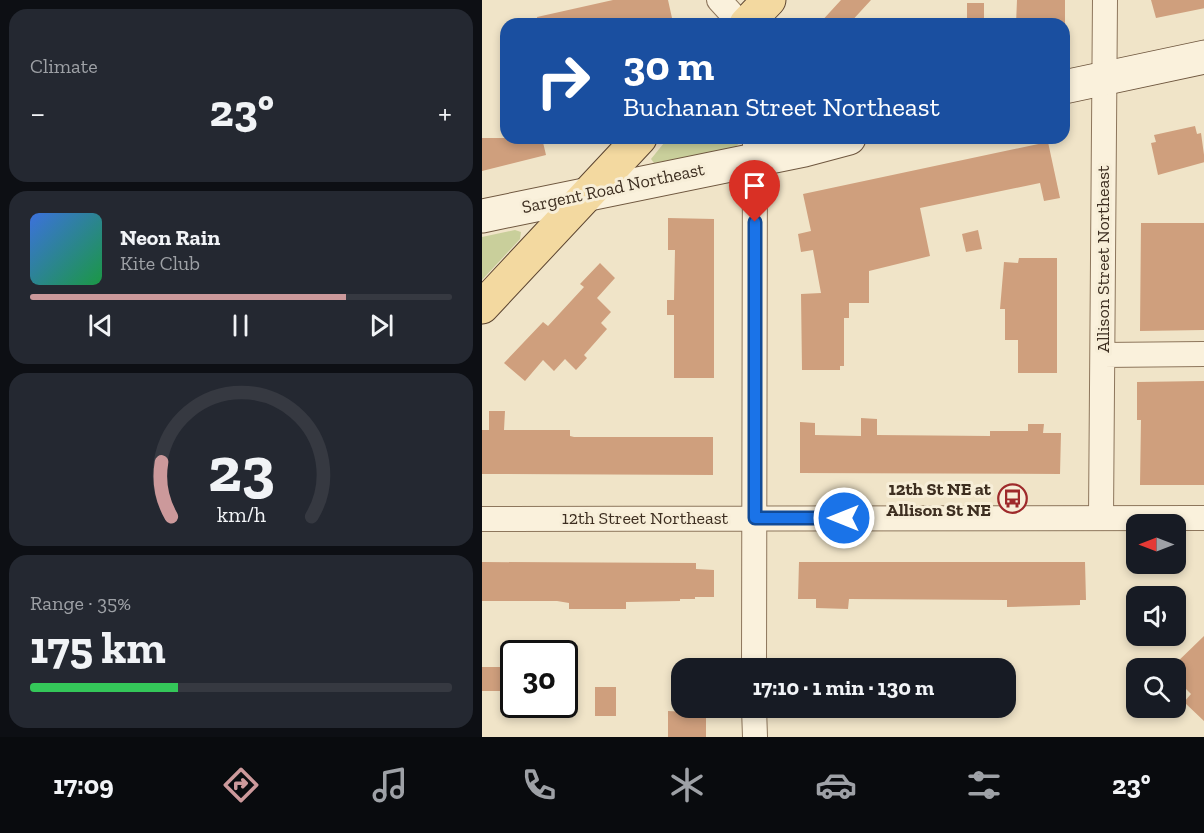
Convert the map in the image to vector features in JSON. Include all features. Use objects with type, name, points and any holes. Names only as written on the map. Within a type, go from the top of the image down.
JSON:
[{"type":"main road","points":[[752,18],[768,0]]},
{"type":"main road","points":[[1070,86],[1205,57]]},
{"type":"main road","points":[[482,307],[634,144]]},
{"type":"main road","name":"Sargent Road Northeast","points":[[482,216],[589,192],[755,149],[798,144]]},
{"type":"street","points":[[719,0],[736,18]]},
{"type":"street","name":"Allison Street Northeast","points":[[1101,518],[1105,0]]},
{"type":"street","points":[[754,658],[755,149]]},
{"type":"street","points":[[1103,355],[1205,354]]},
{"type":"street","name":"12th Street Northeast","points":[[482,519],[1205,518]]},
{"type":"street","points":[[754,718],[755,737]]},
{"type":"green space","points":[[663,144],[739,144],[734,148],[654,163],[651,159]]},
{"type":"green space","points":[[515,230],[521,232],[520,239],[482,280],[482,237]]},
{"type":"building","points":[[613,0],[668,0],[672,18],[537,18]]},
{"type":"building","points":[[841,0],[871,0],[854,18],[824,18]]},
{"type":"building","points":[[1017,0],[1065,0],[1065,18],[1016,18]]},
{"type":"building","points":[[1151,0],[1205,0],[1205,8],[1156,18]]},
{"type":"building","points":[[967,3],[984,3],[984,18],[967,18]]},
{"type":"building","points":[[1195,126],[1197,134],[1201,133],[1205,162],[1158,175],[1151,143],[1156,142],[1154,135]]},
{"type":"building","points":[[482,138],[500,138],[500,144],[543,144],[546,155],[482,171]]},
{"type":"building","points":[[1039,144],[1048,144],[1060,198],[1044,201],[1040,183],[920,208],[930,256],[869,271],[869,303],[849,303],[849,318],[844,318],[844,366],[840,366],[840,370],[802,370],[801,294],[821,293],[813,250],[801,252],[798,234],[811,231],[803,194]]},
{"type":"building","points":[[668,218],[714,219],[714,378],[674,378],[674,315],[667,315],[667,300],[674,300],[675,250],[668,250]]},
{"type":"building","points":[[1141,223],[1205,223],[1205,330],[1140,331]]},
{"type":"building","points":[[978,230],[982,249],[966,252],[962,234]]},
{"type":"building","points":[[1019,258],[1057,258],[1057,373],[1018,373],[1018,340],[1005,340],[1005,309],[1000,309],[1004,262],[1018,263]]},
{"type":"building","points":[[600,263],[615,278],[597,298],[611,312],[601,323],[607,329],[584,355],[587,358],[576,370],[565,359],[554,371],[543,360],[525,381],[504,363],[543,322],[548,326],[584,287],[580,284]]},
{"type":"building","points":[[1205,381],[1205,485],[1140,485],[1141,420],[1137,420],[1137,382]]},
{"type":"building","points":[[489,411],[505,411],[504,430],[570,430],[570,436],[574,437],[713,437],[713,475],[482,474],[482,430],[489,430]]},
{"type":"building","points":[[861,418],[877,419],[877,435],[990,436],[990,431],[1028,431],[1028,424],[1044,424],[1043,433],[1061,433],[1060,474],[800,473],[800,422],[815,423],[815,435],[861,436]]},
{"type":"building","points":[[482,562],[696,563],[696,569],[714,570],[714,597],[695,597],[695,599],[680,599],[680,601],[626,602],[626,609],[569,609],[569,603],[557,601],[482,601]]},
{"type":"building","points":[[799,562],[1085,562],[1086,600],[1080,600],[1080,605],[1007,607],[1007,600],[849,599],[848,609],[816,608],[816,599],[798,599]]},
{"type":"building","points":[[1205,635],[1205,722],[1186,704],[1186,700],[1191,694],[1186,689],[1186,658],[1181,658]]},
{"type":"building","points":[[482,667],[500,667],[500,691],[482,691]]},
{"type":"building","points":[[595,687],[616,687],[616,716],[595,716]]},
{"type":"building","points":[[668,711],[671,711],[671,718],[706,718],[706,737],[668,737]]},
{"type":"place","name":"12th St NE at Allison St NE","points":[[1012,499]]},
{"type":"route","points":[[755,222],[755,518],[844,518]]}]
